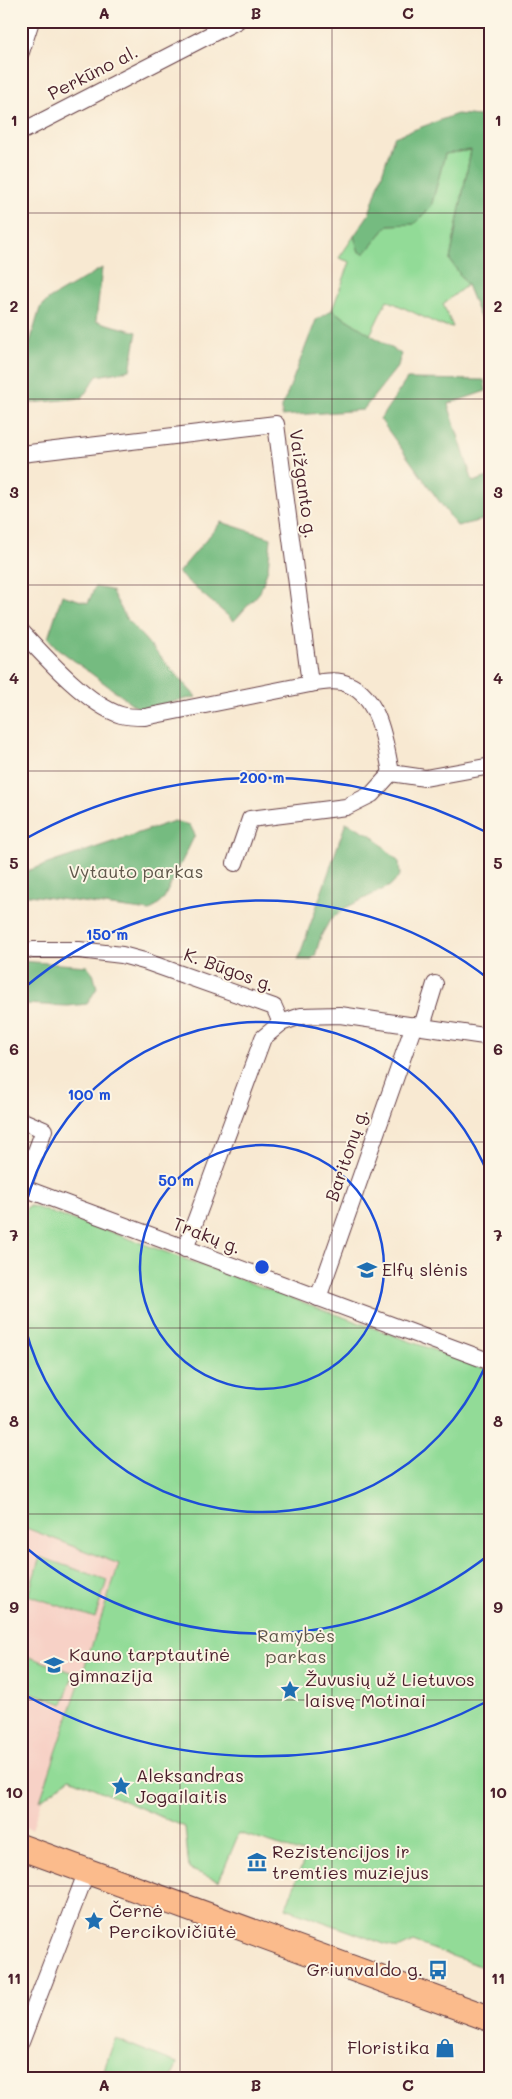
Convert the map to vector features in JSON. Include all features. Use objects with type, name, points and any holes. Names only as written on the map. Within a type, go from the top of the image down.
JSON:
[{"type":"main road","points":[[21,1847],[491,2020]]},
{"type":"street","points":[[21,52],[31,21]]},
{"type":"street","name":"Perkūno al.","points":[[21,132],[237,21]]},
{"type":"street","name":"Vaižganto g.","points":[[21,454],[276,424],[310,684]]},
{"type":"street","points":[[21,631],[82,690],[104,708],[123,716],[144,717],[310,684],[340,681],[356,687],[370,702],[384,737],[391,773]]},
{"type":"street","points":[[391,773],[425,778],[491,766]]},
{"type":"street","points":[[235,863],[250,819],[346,807],[372,794],[391,773]]},
{"type":"street","name":"K. Būgos g.","points":[[33,950],[104,952],[144,961],[274,1007],[281,1023]]},
{"type":"street","name":"Baritonų g.","points":[[318,1298],[418,1025],[435,984]]},
{"type":"street","points":[[185,1249],[262,1038],[281,1023],[301,1016],[340,1016],[418,1025],[491,1037]]},
{"type":"street","points":[[21,1120],[44,1130],[22,1189]]},
{"type":"street","name":"Trakų g.","points":[[22,1189],[491,1362]]},
{"type":"street","points":[[21,2042],[87,1871]]},
{"type":"shaded area","name":"Kauno tarptautinė gimnazija","points":[[21,1526],[119,1564],[32,1829],[21,1826]]},
{"type":"green space","points":[[457,114],[491,117],[491,344],[467,285],[450,260],[471,150],[445,154],[431,207],[414,224],[388,225],[365,253],[359,252],[354,236],[369,214],[394,137]]},
{"type":"green space","points":[[471,150],[450,260],[467,285],[443,304],[453,327],[440,325],[387,300],[370,335],[332,310],[350,262],[339,258],[354,236],[359,252],[365,253],[388,225],[414,224],[431,207],[445,154]]},
{"type":"green space","points":[[102,268],[96,321],[137,332],[130,370],[97,376],[82,398],[21,404],[21,373],[40,308],[49,299]]},
{"type":"green space","points":[[332,310],[401,354],[398,366],[363,410],[282,416],[282,407],[316,320]]},
{"type":"green space","points":[[407,379],[484,380],[486,391],[448,404],[473,482],[491,476],[491,518],[457,526],[380,419]]},
{"type":"green space","points":[[221,522],[271,538],[268,568],[260,592],[234,621],[178,573]]},
{"type":"green space","points":[[95,587],[111,590],[126,618],[196,697],[139,709],[57,648],[48,638],[62,595],[88,603]]},
{"type":"green space","name":"Vytauto parkas","points":[[174,821],[190,825],[195,835],[163,900],[150,911],[21,894],[21,873]]},
{"type":"green space","points":[[346,822],[373,836],[399,862],[400,875],[390,886],[345,908],[330,920],[321,936],[315,956],[310,960],[298,960]]},
{"type":"green space","points":[[21,961],[87,966],[93,973],[97,988],[87,1004],[68,1006],[21,1004]]},
{"type":"green space","name":"Ramybės parkas","points":[[31,1206],[108,1231],[491,1371],[491,1970],[413,1942],[398,1949],[286,1908],[306,1854],[239,1833],[219,1881],[189,1869],[185,1827],[70,1778],[40,1801],[119,1564],[21,1526],[21,1221],[27,1207]]},
{"type":"green space","points":[[40,1557],[107,1580],[95,1618],[28,1595]]},
{"type":"green space","points":[[24,1655],[74,1673],[63,1704],[21,1689],[21,1662]]},
{"type":"green space","points":[[115,2039],[177,2063],[172,2078],[101,2078]]},
{"type":"place","name":"Elfų slėnis","points":[[367,1270]]},
{"type":"place","name":"Kauno tarptautinė gimnazija","points":[[54,1665]]},
{"type":"place","name":"Žuvusių už Lietuvos laisvę Motinai","points":[[290,1690]]},
{"type":"place","name":"Aleksandras Jogailaitis","points":[[121,1786]]},
{"type":"place","name":"Rezistencijos ir tremties muziejus","points":[[257,1862]]},
{"type":"place","name":"Černė Percikovičiūtė","points":[[94,1921]]},
{"type":"place","name":"Griunvaldo g.","points":[[438,1970]]},
{"type":"place","name":"Floristika","points":[[445,2048]]}]
